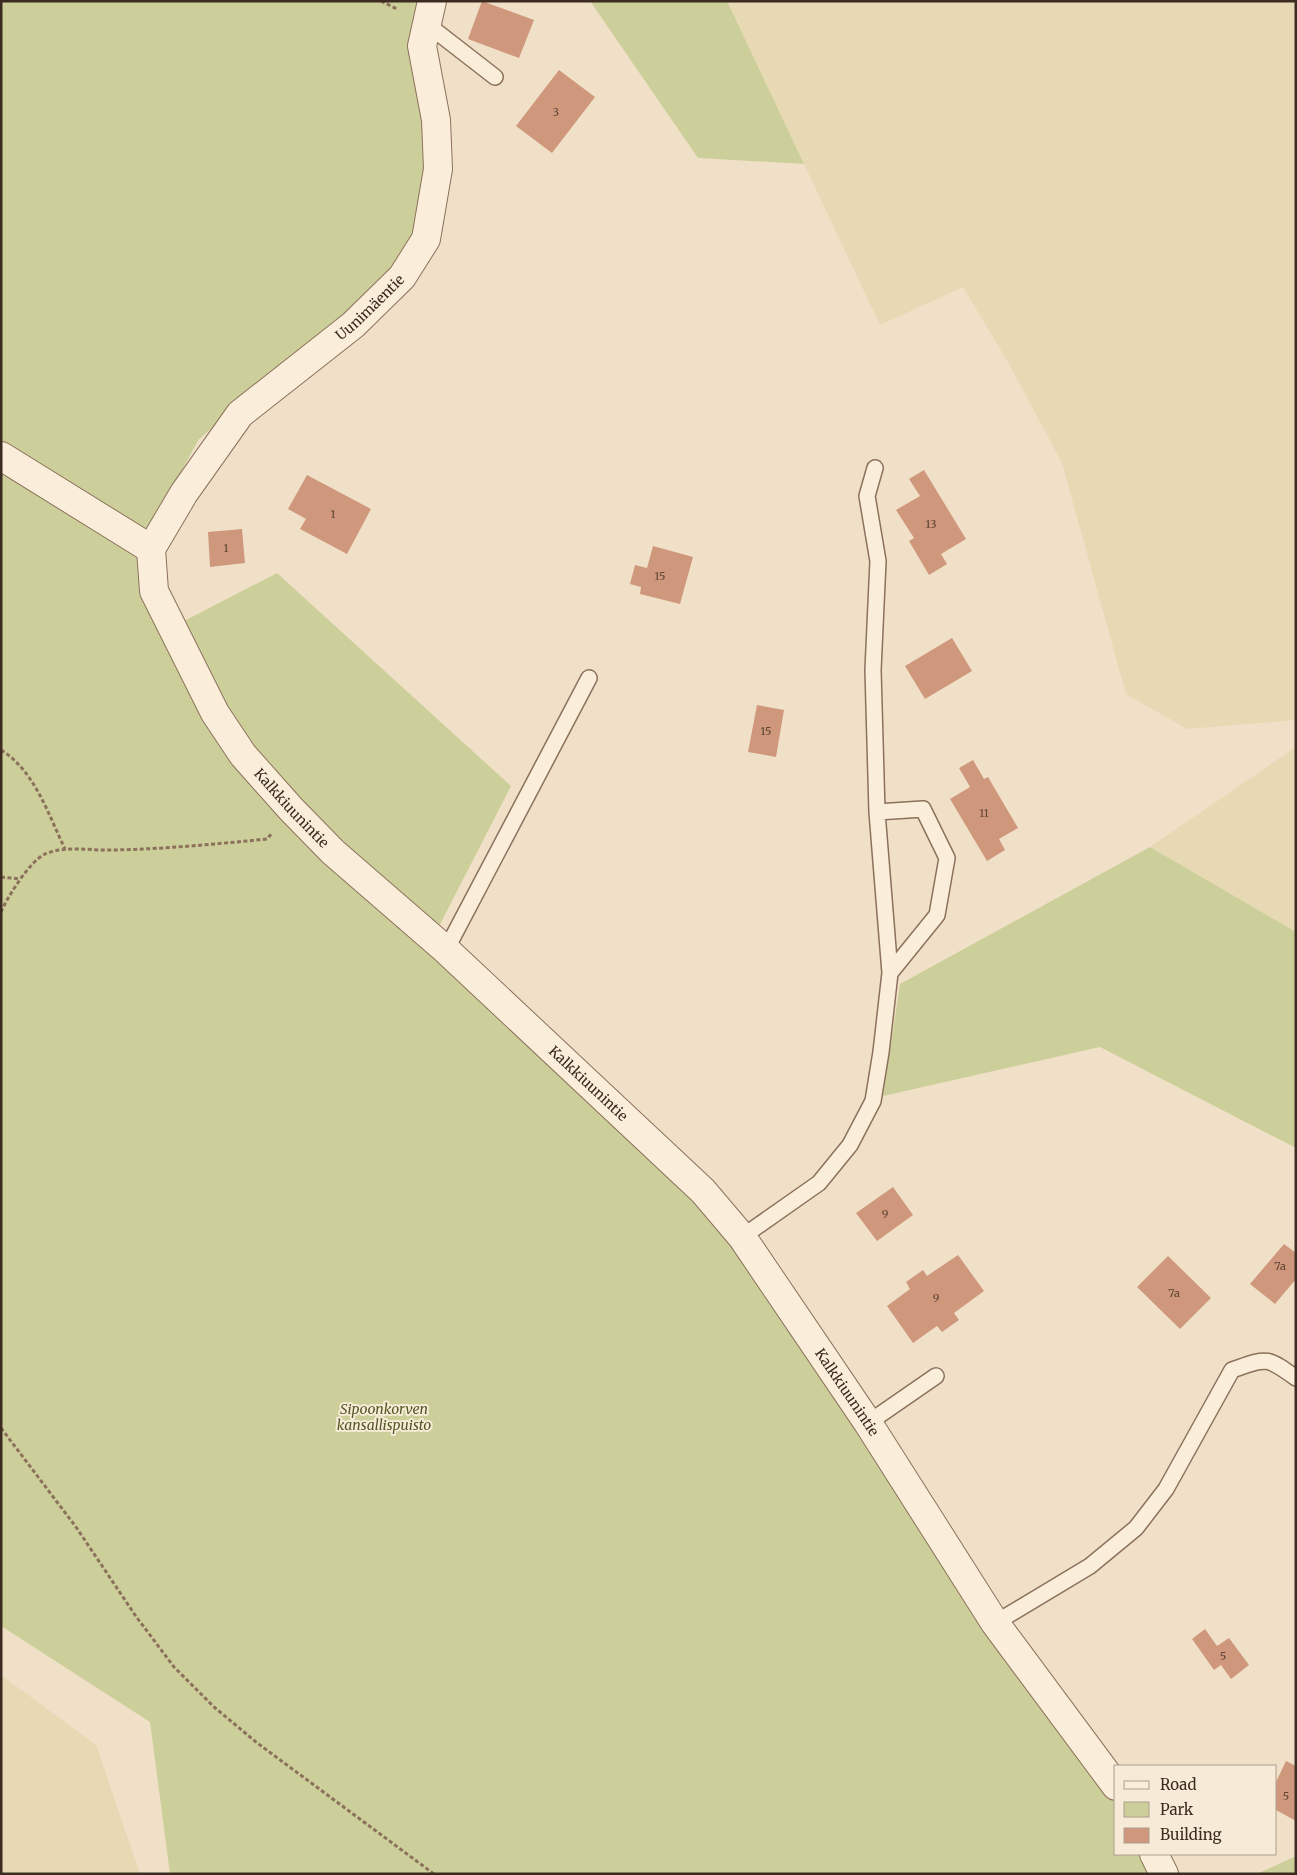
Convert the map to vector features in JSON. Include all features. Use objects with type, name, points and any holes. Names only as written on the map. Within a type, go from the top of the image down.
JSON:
[{"type":"street","name":"Uunimäentie","points":[[151,549],[184,493],[240,414],[354,326],[402,277],[426,239],[438,169],[436,120],[422,46],[430,13]]},
{"type":"street","points":[[1,456],[151,549]]},
{"type":"street","name":"Kalkkiuunintie","points":[[151,549],[154,591],[215,713],[243,755],[291,809],[333,852],[446,950],[704,1191],[742,1237],[868,1423],[995,1623],[1114,1783]]},
{"type":"street","points":[[1154,1855],[1164,1874]]},
{"type":"lane","points":[[430,13],[495,77]]},
{"type":"lane","points":[[742,1237],[819,1183],[850,1145],[873,1101],[890,973],[877,812],[873,670],[878,561],[867,496],[875,468]]},
{"type":"lane","points":[[446,950],[589,678]]},
{"type":"lane","points":[[877,812],[923,809],[947,858],[937,915],[890,973]]},
{"type":"lane","points":[[995,1623],[1090,1566],[1136,1528],[1166,1489],[1232,1370],[1255,1362],[1271,1361],[1296,1378]]},
{"type":"lane","points":[[868,1423],[936,1376]]},
{"type":"path","points":[[1,750],[15,758],[31,779],[65,848]]},
{"type":"path","points":[[1,912],[20,879],[43,855],[65,848],[111,850],[194,846],[267,839],[273,832]]},
{"type":"path","points":[[1,877],[20,879]]},
{"type":"path","points":[[1,1428],[76,1527],[135,1615],[174,1667],[214,1707],[256,1742],[434,1874]]},
{"type":"shaded area","points":[[727,1],[1296,1],[1296,720],[1187,729],[1126,694],[1062,463],[1009,364],[963,287],[880,325]]},
{"type":"shaded area","points":[[1296,747],[1296,932],[1150,847]]},
{"type":"shaded area","points":[[1,1675],[96,1745],[140,1874],[1,1874]]},
{"type":"green space","name":"Sipoonkorven kansallispuisto","points":[[1,1],[422,1],[431,164],[419,236],[362,304],[199,439],[136,554],[161,633],[277,573],[511,786],[433,938],[746,1233],[1114,1784],[1114,1855],[1159,1855],[1171,1874],[170,1874],[150,1722],[1,1626]]},
{"type":"green space","points":[[590,1],[727,1],[804,164],[698,158]]},
{"type":"green space","points":[[1150,847],[1296,932],[1296,1148],[1100,1047],[883,1096],[900,984]]},
{"type":"green space","points":[[1296,1856],[1296,1874],[1257,1874]]},
{"type":"building","points":[[482,1],[534,20],[519,58],[468,39]]},
{"type":"building","points":[[559,70],[595,97],[552,153],[516,126]]},
{"type":"building","points":[[924,470],[966,539],[941,554],[947,564],[929,575],[909,541],[914,538],[896,510],[920,496],[909,479]]},
{"type":"building","points":[[307,475],[371,509],[347,554],[300,529],[306,519],[288,509]]},
{"type":"building","points":[[242,529],[245,563],[210,567],[208,532]]},
{"type":"building","points":[[653,546],[693,557],[680,604],[640,594],[641,587],[630,584],[635,565],[647,568]]},
{"type":"building","points":[[952,638],[972,671],[925,699],[905,666]]},
{"type":"building","points":[[757,705],[784,710],[776,757],[748,752]]},
{"type":"building","points":[[973,760],[984,779],[988,777],[1018,828],[999,839],[1005,850],[987,861],[950,799],[970,787],[959,768]]},
{"type":"building","points":[[893,1187],[913,1215],[877,1241],[856,1213]]},
{"type":"building","points":[[1284,1244],[1296,1253],[1296,1279],[1275,1304],[1250,1284]]},
{"type":"building","points":[[958,1255],[984,1291],[954,1313],[959,1320],[942,1332],[937,1326],[913,1343],[887,1306],[910,1289],[906,1282],[923,1270],[927,1276]]},
{"type":"building","points":[[1168,1256],[1211,1298],[1180,1329],[1137,1287]]},
{"type":"building","points":[[1205,1629],[1217,1646],[1229,1638],[1249,1665],[1231,1679],[1221,1665],[1214,1670],[1192,1639]]},
{"type":"building","points":[[1286,1761],[1296,1766],[1296,1821],[1277,1811],[1277,1780]]}]
